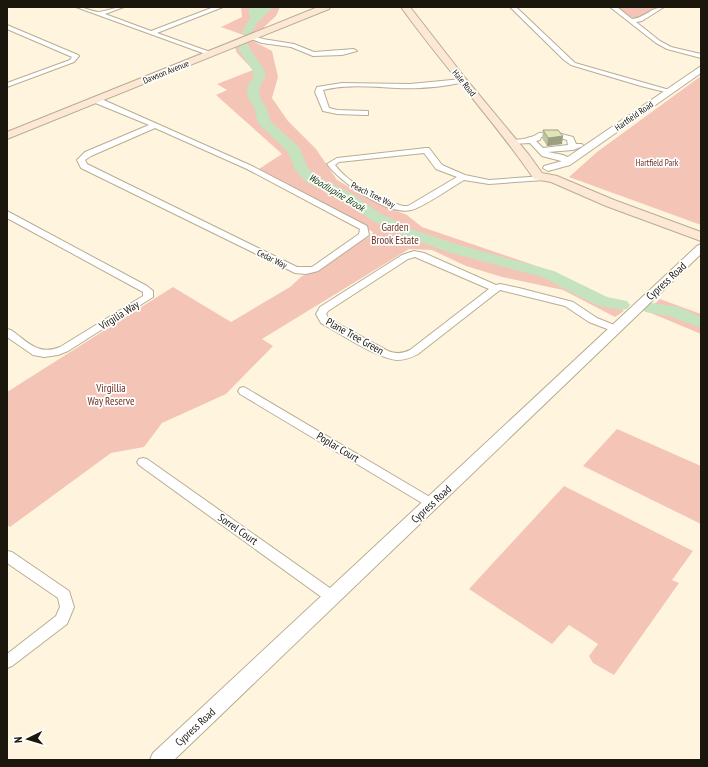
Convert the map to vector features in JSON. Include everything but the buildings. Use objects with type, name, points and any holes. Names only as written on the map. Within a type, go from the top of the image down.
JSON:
[{"type":"main road","name":"Dawson Avenue","points":[[7,136],[253,38],[326,7]]},
{"type":"main road","name":"Hale Road","points":[[405,7],[462,81],[525,157],[530,166],[552,171],[583,188],[614,201],[701,232]]},
{"type":"main road","name":"Hale Road","points":[[552,171],[610,203],[701,237]]},
{"type":"street","points":[[79,7],[211,54]]},
{"type":"street","points":[[100,14],[121,7]]},
{"type":"street","points":[[151,33],[220,7]]},
{"type":"street","points":[[513,7],[573,64],[668,92]]},
{"type":"street","points":[[613,7],[658,42],[669,48],[701,57]]},
{"type":"street","points":[[631,20],[640,20],[661,7]]},
{"type":"street","points":[[7,27],[74,54],[75,59]]},
{"type":"street","points":[[253,38],[262,41],[292,45],[313,54],[354,51]]},
{"type":"street","points":[[7,85],[75,59],[86,58]]},
{"type":"street","name":"Hartfield Road","points":[[552,171],[578,148],[668,92],[701,69]]},
{"type":"street","points":[[365,113],[337,112],[326,109],[318,92],[320,89],[334,86],[409,86],[462,81]]},
{"type":"street","name":"Cedar Way","points":[[96,100],[155,125],[270,177],[364,228],[364,235],[315,269],[306,271],[295,270],[84,166],[81,160],[88,154],[155,125]]},
{"type":"street","points":[[512,142],[537,138],[539,135],[554,134],[570,139],[578,148]]},
{"type":"street","points":[[526,140],[534,142],[545,154],[555,156],[563,155],[578,148]]},
{"type":"street","points":[[538,148],[549,150],[578,148]]},
{"type":"street","name":"Peach Tree Way","points":[[463,177],[410,208],[403,209],[349,184],[334,171],[331,164],[337,160],[426,150],[439,168],[463,177],[489,182],[520,180],[552,171]]},
{"type":"street","points":[[552,171],[555,156]]},
{"type":"street","name":"Virgilia Way","points":[[7,214],[148,291],[148,297],[64,349],[56,352],[43,354],[38,353],[7,332]]},
{"type":"street","name":"Cypress Road","points":[[160,760],[701,248]]},
{"type":"street","name":"Plane Tree Green","points":[[495,288],[490,294],[414,352],[402,357],[394,357],[325,321],[321,314],[324,309],[410,255],[421,255],[495,288],[500,287],[519,291],[575,306],[592,320],[614,330]]},
{"type":"street","name":"Poplar Court","points":[[244,391],[431,503]]},
{"type":"street","name":"Sorrel Court","points":[[143,462],[332,597]]},
{"type":"street","points":[[7,556],[64,595],[67,607],[62,620],[7,662]]},
{"type":"green space","points":[[241,7],[280,7],[276,16],[264,27],[265,31],[253,41],[272,51],[278,77],[272,98],[288,121],[316,149],[337,180],[379,204],[407,215],[422,227],[554,272],[586,288],[624,311],[615,317],[563,290],[502,277],[466,266],[432,250],[409,249],[262,339],[273,346],[226,394],[162,423],[144,447],[111,453],[10,527],[7,525],[7,392],[173,287],[231,322],[290,287],[302,276],[316,271],[371,235],[373,232],[259,169],[282,154],[216,95],[227,90],[217,84],[253,70],[237,53],[234,45],[249,37],[221,27],[242,17]]},
{"type":"green space","points":[[617,7],[659,7],[638,19],[630,16]]},
{"type":"green space","name":"Hartfield Park","points":[[701,76],[701,225],[569,177],[597,152]]},
{"type":"green space","points":[[660,299],[701,314],[701,334],[646,311]]},
{"type":"green space","points":[[617,429],[701,466],[701,524],[583,466]]},
{"type":"green space","points":[[564,486],[693,551],[672,580],[679,583],[614,675],[593,663],[589,656],[598,644],[569,625],[552,644],[469,589]]},
{"type":"shaded area","points":[[250,7],[273,7],[257,23],[250,23],[251,17],[248,13]]},
{"type":"waterway","name":"Woodlupine Brook","points":[[247,32],[261,7]]},
{"type":"waterway","name":"Woodlupine Brook","points":[[244,46],[244,49],[259,71],[259,79],[254,85],[253,96],[260,107],[265,123],[294,150],[302,170],[311,179],[349,198],[376,217],[409,233],[454,249],[548,274],[602,301],[621,305]]},
{"type":"waterway","name":"Woodlupine Brook","points":[[651,308],[673,311],[701,323]]},
{"type":"park label","name":"Garden Brook Estate","points":[[395,233]]},
{"type":"park label","name":"Virgillia Way Reserve","points":[[111,394]]}]
